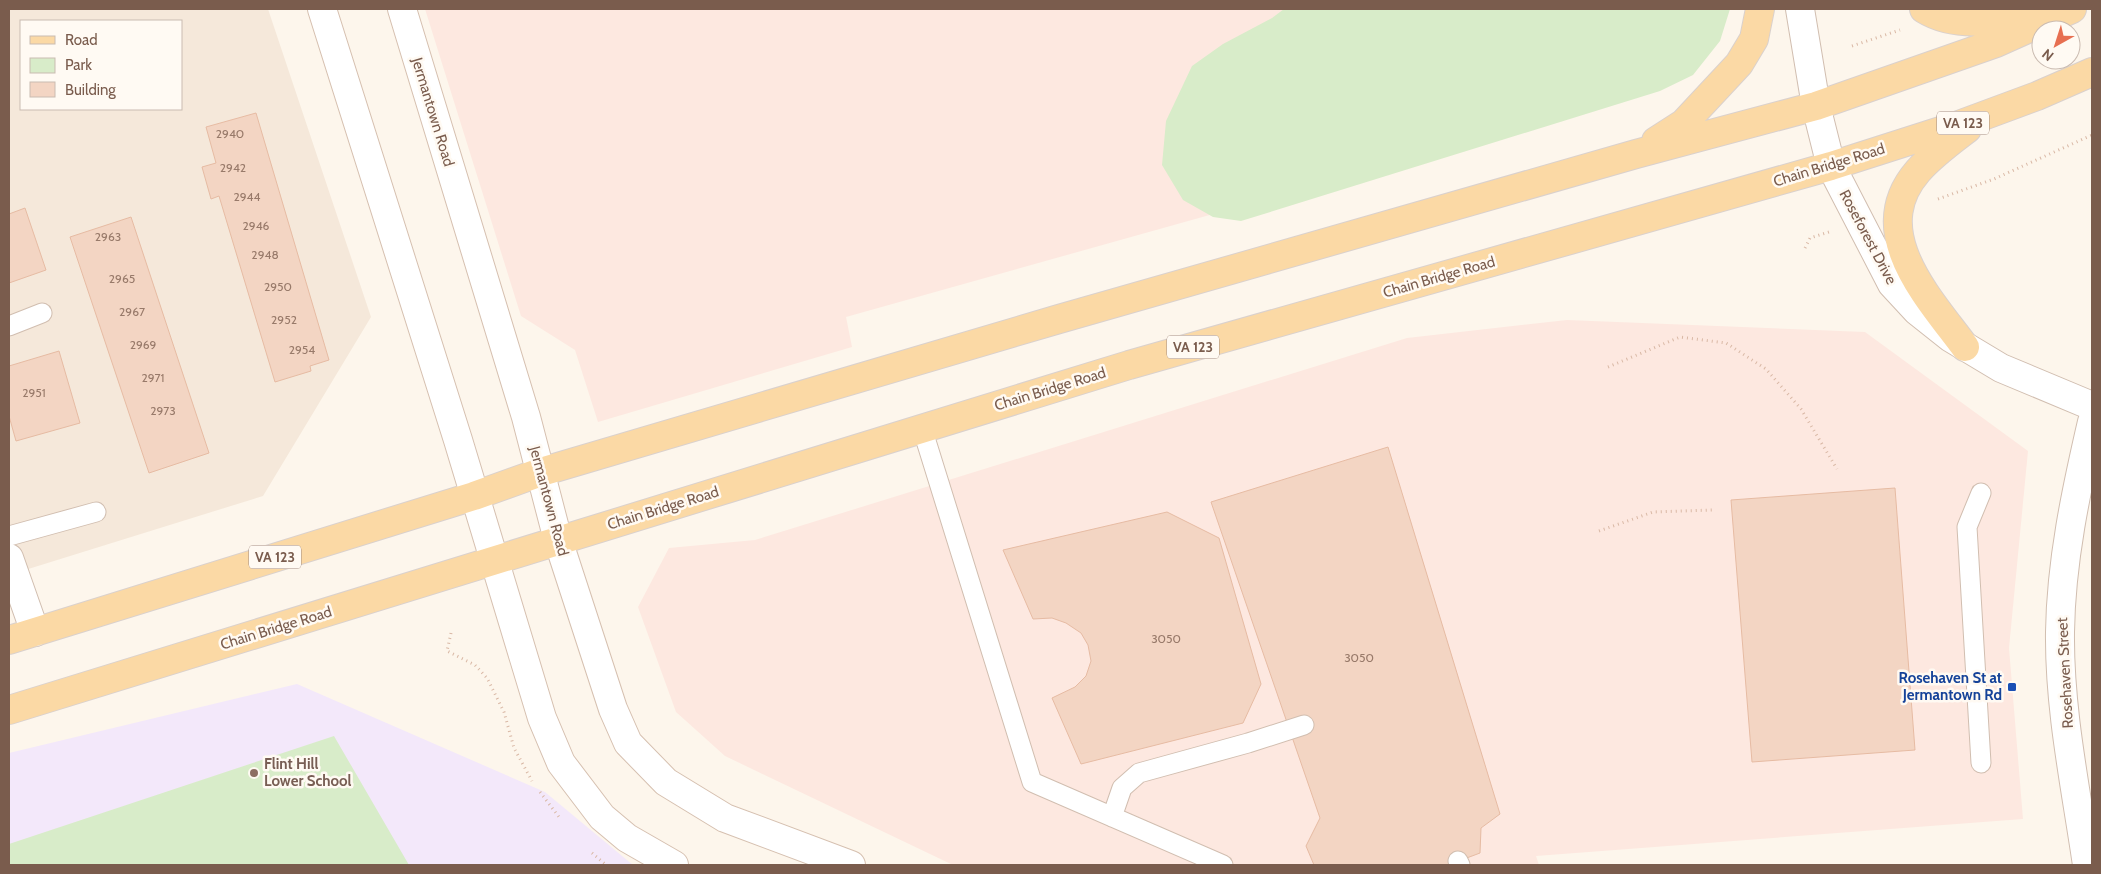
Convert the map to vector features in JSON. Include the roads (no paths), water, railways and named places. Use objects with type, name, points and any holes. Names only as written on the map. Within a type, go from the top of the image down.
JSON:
[{"type":"main road","points":[[322,9],[495,561],[542,718],[561,763],[602,817],[627,838],[674,865]]},
{"type":"main road","name":"Jermantown Road","points":[[402,9],[541,472],[558,540],[613,709],[628,743],[666,782],[725,818],[851,865]]},
{"type":"main road","points":[[1636,154],[1684,123],[1739,64],[1754,39],[1760,9]]},
{"type":"main road","name":"Roseforest Drive","points":[[1800,9],[1816,106],[1831,166],[1892,284],[1917,311],[1951,338],[2001,368],[2092,406]]},
{"type":"main road","points":[[1924,9],[1933,14],[1971,22],[2013,17],[2047,9]]},
{"type":"main road","name":"VA 123","points":[[9,640],[474,496],[541,472],[1068,316],[1636,154],[1816,106],[1996,43],[2072,9]]},
{"type":"main road","name":"Chain Bridge Road","points":[[9,710],[1129,365],[1831,166],[1956,126],[2092,72]]},
{"type":"main road","points":[[1966,347],[1914,278],[1901,247],[1898,221],[1904,192],[1917,172],[1943,147],[1986,115]]},
{"type":"main road","name":"Rosehaven Street","points":[[2087,865],[2065,709],[2060,633],[2065,559],[2092,422]]},
{"type":"main road","points":[[9,558],[35,632]]},
{"type":"lane","points":[[9,326],[42,313]]},
{"type":"lane","points":[[922,428],[1032,782],[1223,865]]},
{"type":"lane","points":[[1981,492],[1967,527],[1981,763]]},
{"type":"lane","points":[[9,536],[96,512]]},
{"type":"lane","points":[[1112,817],[1122,788],[1139,774],[1248,744],[1304,724]]},
{"type":"place","name":"Rosehaven St at Jermantown Rd","points":[[2012,687]]},
{"type":"place","name":"Flint Hill Lower School","points":[[254,773]]}]
